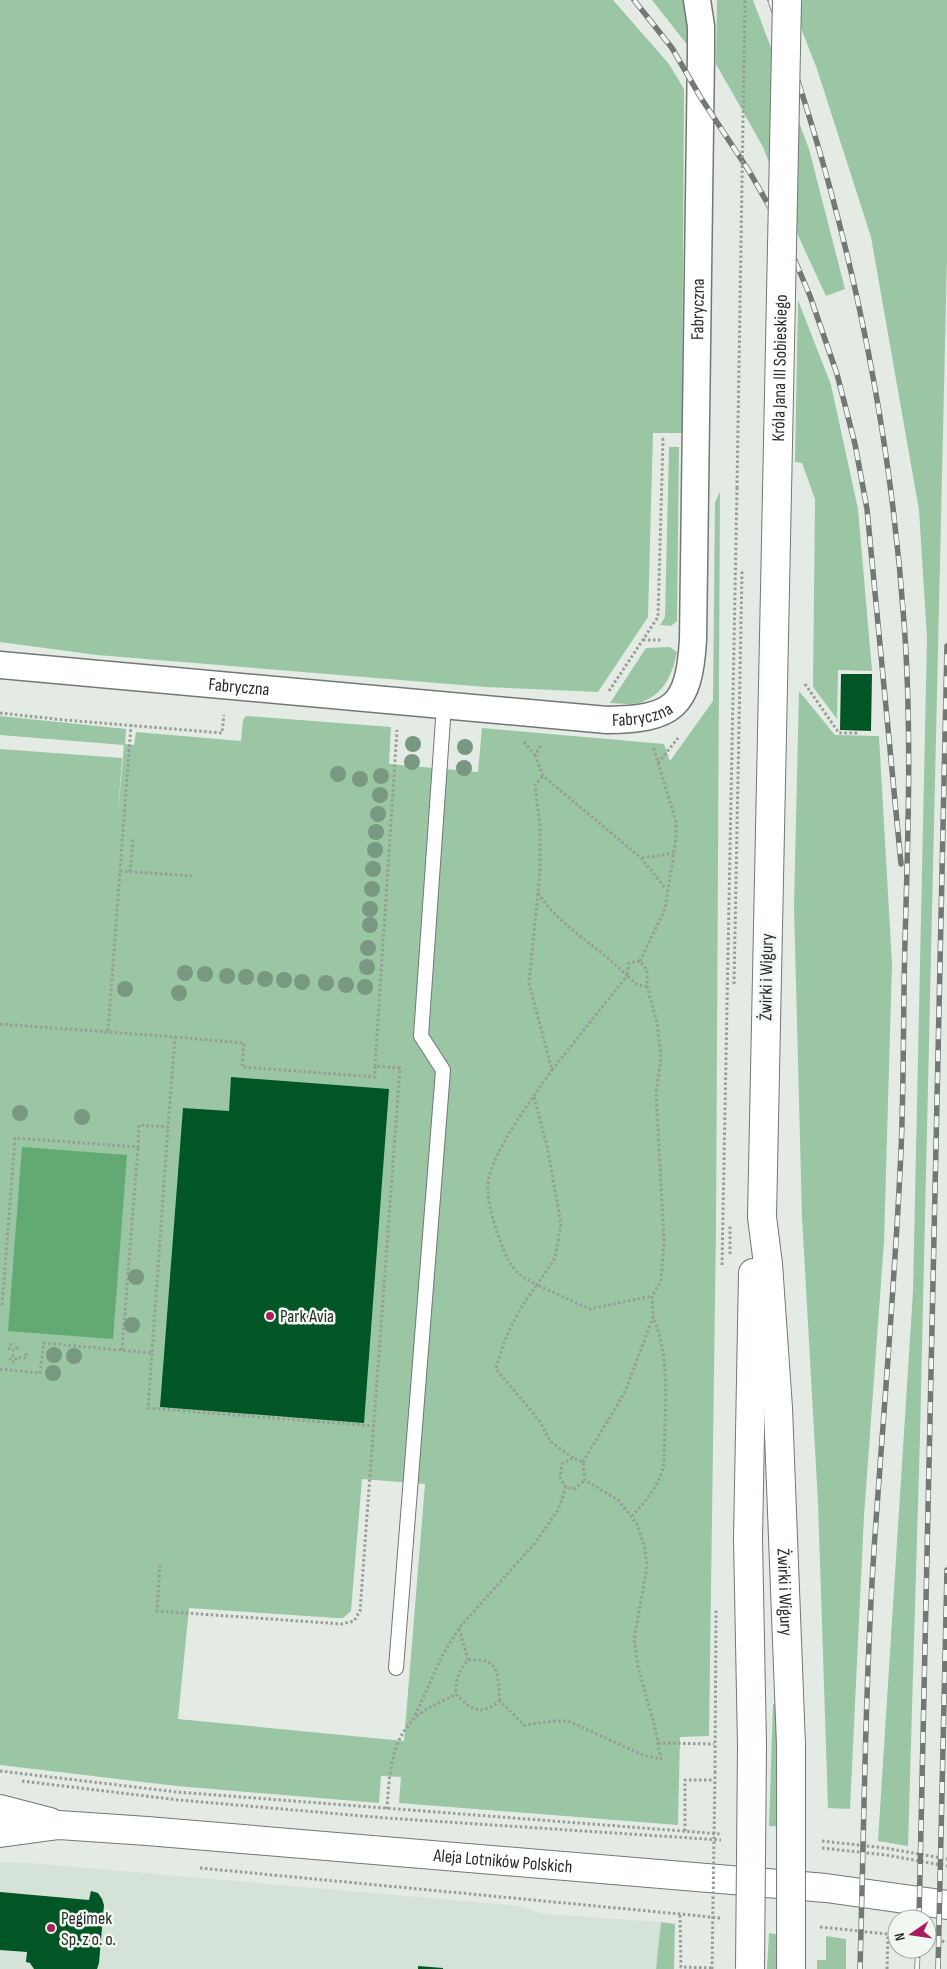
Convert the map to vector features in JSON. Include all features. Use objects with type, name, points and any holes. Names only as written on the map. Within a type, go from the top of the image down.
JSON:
[{"type":"main road","name":"Króla Jana III Sobieskiego","points":[[772,737],[787,0]]},
{"type":"main road","name":"Żwirki i Wigury","points":[[772,737],[762,1217],[768,1264],[778,1408],[791,1745],[791,1969]]},
{"type":"main road","name":"Żwirki i Wigury","points":[[750,1969],[752,1744],[748,1539],[749,1420],[753,1263],[762,1217]]},
{"type":"main road","name":"Aleja Lotników Polskich","points":[[0,1809],[59,1825],[694,1875],[826,1888],[947,1905]]},
{"type":"main road","name":"Aleja Lotników Polskich","points":[[0,1832],[59,1825]]},
{"type":"street","name":"Fabryczna","points":[[0,664],[621,720],[646,718],[672,706],[682,696],[687,686],[692,663],[693,640],[701,98],[701,26],[697,0]]},
{"type":"lane","points":[[396,1668],[443,1070],[421,1036],[444,705]]},
{"type":"path","points":[[722,1274],[745,0]]},
{"type":"path","points":[[590,718],[658,617],[663,439],[696,439]]},
{"type":"path","points":[[643,640],[668,640]]},
{"type":"path","points":[[805,674],[805,684],[839,734],[856,734],[856,731]]},
{"type":"path","points":[[108,1032],[131,726]]},
{"type":"path","points":[[0,1024],[244,1043],[242,1068],[374,1077],[398,726]]},
{"type":"path","points":[[640,961],[665,909],[676,822],[650,737]]},
{"type":"path","points":[[523,740],[535,756],[543,776],[641,858],[666,890]]},
{"type":"path","points":[[535,756],[543,742]]},
{"type":"path","points":[[543,776],[535,785],[540,827],[540,872],[529,983],[552,1070]]},
{"type":"path","points":[[130,872],[133,839]]},
{"type":"path","points":[[641,858],[673,853]]},
{"type":"path","points":[[120,870],[192,876]]},
{"type":"path","points":[[538,893],[548,909],[572,931],[612,960],[636,984],[647,987]]},
{"type":"path","points":[[640,961],[629,963],[627,976],[552,1070],[506,1139],[488,1183],[491,1213],[504,1252],[517,1273],[537,1285],[590,1309],[652,1296]]},
{"type":"path","points":[[631,1517],[655,1488],[662,1475],[664,1464],[664,1356],[653,1317],[652,1296],[661,1281],[664,1241],[656,1092],[661,1058],[657,1022],[647,987],[647,970],[640,961]]},
{"type":"path","points":[[174,1037],[148,1408],[374,1426]]},
{"type":"path","points":[[160,1565],[157,1611],[342,1624],[354,1621],[360,1612],[400,1068],[375,1066]]},
{"type":"path","points":[[534,1097],[547,1146],[561,1224],[556,1258],[522,1304],[509,1331],[496,1369],[539,1420],[550,1441],[573,1458],[583,1462]]},
{"type":"path","points":[[122,1350],[139,1125],[168,1127]]},
{"type":"path","points":[[0,1305],[2,1306],[15,1138],[138,1147]]},
{"type":"path","points":[[585,1480],[583,1462],[625,1392],[653,1317]]},
{"type":"path","points":[[0,1369],[40,1373],[44,1343],[152,1354]]},
{"type":"path","points":[[14,1355],[10,1358],[11,1362],[15,1362],[18,1357],[26,1358],[26,1352]]},
{"type":"path","points":[[573,1458],[562,1464],[560,1478],[566,1487],[574,1489],[585,1480]]},
{"type":"path","points":[[500,1701],[481,1710],[469,1708],[456,1694],[459,1670],[468,1660],[481,1659],[489,1662],[497,1670],[500,1682],[500,1701],[524,1726],[553,1721],[568,1722],[643,1754],[661,1758],[638,1667],[634,1639],[647,1567],[645,1549],[637,1524],[618,1500],[585,1480]]},
{"type":"path","points":[[387,1809],[389,1776],[397,1745],[412,1720],[442,1656],[459,1628],[535,1542],[558,1510],[566,1487]]},
{"type":"path","points":[[194,1868],[680,1915],[681,1967],[712,1969],[717,1604]]},
{"type":"path","points":[[459,1628],[468,1660]]},
{"type":"path","points":[[412,1720],[427,1709],[456,1694]]},
{"type":"path","points":[[658,1743],[714,1744]]},
{"type":"path","points":[[0,1771],[177,1792],[724,1834]]},
{"type":"path","points":[[685,1831],[685,1780],[714,1780]]},
{"type":"path","points":[[18,1781],[178,1800],[386,1818],[725,1841]]},
{"type":"path","points":[[820,1841],[885,1848],[947,1859]]},
{"type":"path","points":[[821,1848],[886,1855],[947,1866]]},
{"type":"shaded area","points":[[0,0],[613,0],[669,64],[684,89],[682,433],[653,433],[648,617],[598,692],[486,687],[97,655],[0,642]]},
{"type":"shaded area","points":[[652,0],[686,0],[689,47]]},
{"type":"shaded area","points":[[717,0],[753,0],[809,149],[845,289],[826,296],[791,220],[763,147],[716,64]]},
{"type":"shaded area","points":[[790,0],[947,0],[947,257],[920,1436],[908,1846],[878,1841],[913,1291],[927,638],[919,510],[871,237],[817,69]]},
{"type":"shaded area","points":[[798,300],[831,385],[858,509],[872,671],[838,670],[837,719],[813,687],[815,499],[802,463],[795,462]]},
{"type":"shaded area","points":[[669,447],[679,447],[677,621],[671,626],[660,625],[665,617]]},
{"type":"shaded area","points":[[720,492],[716,1228],[709,1736],[680,1737],[678,1825],[399,1803],[401,1777],[381,1776],[379,1803],[177,1786],[0,1765],[0,749],[122,758],[118,813],[124,745],[0,735],[0,716],[126,729],[125,744],[134,745],[136,732],[241,741],[243,720],[246,716],[391,727],[389,764],[478,772],[482,728],[664,744],[670,761],[713,701],[715,502]],"holes":[[[362,1479],[425,1484],[404,1741],[178,1719],[189,1608],[343,1618],[351,1611]]]},
{"type":"shaded area","points":[[670,647],[677,652],[675,660],[667,681],[657,693],[640,703],[610,703],[646,648]]},
{"type":"shaded area","points":[[799,691],[835,735],[879,736],[892,964],[884,1242],[864,1516],[850,1809],[828,1808],[818,1502],[802,1217],[794,906]]},
{"type":"shaded area","points":[[22,1147],[127,1155],[113,1339],[8,1331]]},
{"type":"shaded area","points":[[773,1704],[779,1704],[783,1827],[769,1826]]},
{"type":"shaded area","points":[[0,1862],[30,1863],[520,1906],[544,1914],[661,1922],[656,1969],[0,1969]]},
{"type":"shaded area","points":[[661,1922],[675,1924],[674,1969],[656,1969]]},
{"type":"shaded area","points":[[769,1933],[780,1935],[780,1969],[767,1969]]},
{"type":"shaded area","points":[[826,1936],[846,1939],[846,1969],[817,1969],[817,1960],[826,1960]]},
{"type":"building","points":[[841,674],[872,674],[871,731],[840,730]]},
{"type":"building","name":"Park Avia","points":[[231,1077],[389,1089],[364,1423],[160,1407],[183,1108],[229,1111]]},
{"type":"building","name":"Pegimek Sp. z o. o.","points":[[91,1891],[98,1893],[104,1905],[97,1969],[34,1969],[30,1963],[26,1962],[27,1952],[0,1950],[0,1892],[89,1900]]},
{"type":"building","points":[[418,1966],[443,1968],[443,1969],[418,1969]]},
{"type":"railway","points":[[634,0],[672,48],[701,98],[749,171],[780,225],[810,296],[837,374],[855,444],[867,509],[901,864]]},
{"type":"railway","points":[[770,0],[820,152],[859,306],[887,463],[897,542],[908,702],[909,782],[902,1125],[896,1251],[871,1602],[860,1969]]},
{"type":"railway","points":[[919,1909],[947,646]]},
{"type":"railway","points":[[938,1969],[947,1570]]},
{"type":"railway","points":[[917,1969],[918,1959]]},
{"type":"place","name":"Park Avia","points":[[270,1316]]},
{"type":"place","name":"Pegimek Sp. z o. o.","points":[[51,1928]]}]
